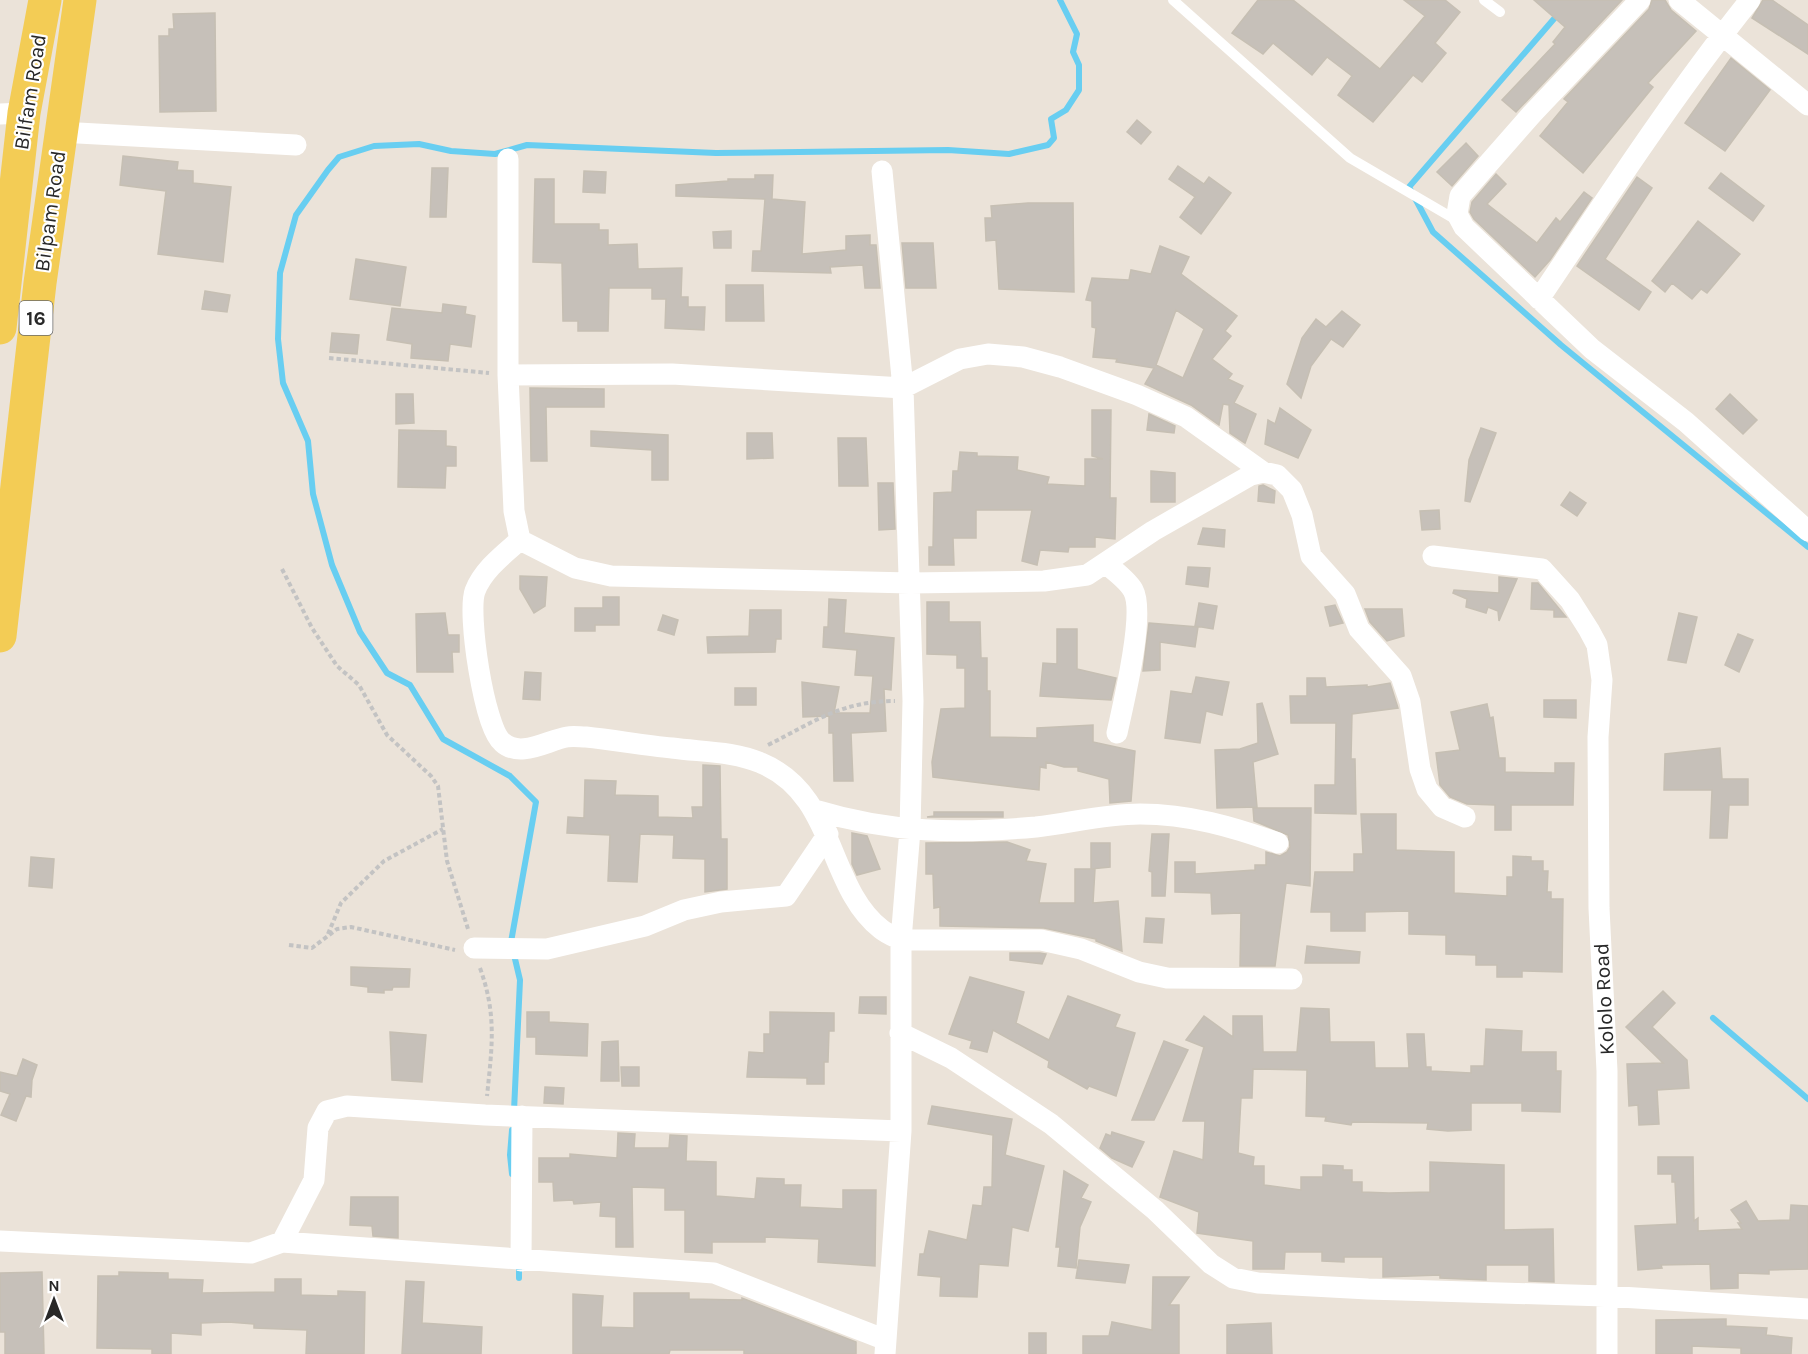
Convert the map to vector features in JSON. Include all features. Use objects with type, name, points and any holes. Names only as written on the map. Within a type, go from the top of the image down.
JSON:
[{"type":"main road","name":"Bilfam Road","points":[[0,328],[12,113],[45,0]]},
{"type":"main road","name":"Bilpam Road","points":[[0,636],[40,283],[80,0]]},
{"type":"street","points":[[1640,0],[1532,114],[1460,196],[1457,214],[1462,224],[1592,350],[1686,422],[1808,531]]},
{"type":"street","points":[[1679,0],[1808,105]]},
{"type":"street","points":[[1539,299],[1618,181],[1722,35],[1750,0]]},
{"type":"street","points":[[60,132],[297,146]]},
{"type":"street","points":[[508,159],[508,375],[514,511],[520,540]]},
{"type":"street","points":[[0,1241],[251,1253],[282,1242],[521,1261],[714,1273],[885,1347],[901,1131],[902,940],[910,830],[913,701],[903,388],[882,171]]},
{"type":"street","points":[[3,277],[40,283]]},
{"type":"street","points":[[508,375],[672,374],[903,388],[960,359],[988,354],[1023,357],[1060,367],[1137,394],[1186,417],[1263,472],[1277,475],[1292,489],[1302,515],[1311,556],[1345,594],[1359,629],[1401,676],[1410,702],[1420,769],[1427,789],[1442,807],[1465,817]]},
{"type":"street","points":[[520,540],[575,568],[611,576],[910,583],[1044,581],[1088,575],[1153,531],[1251,475],[1263,472]]},
{"type":"street","points":[[520,540],[492,564],[475,592],[473,629],[485,700],[492,727],[501,742],[515,748],[538,747],[567,737],[586,736],[736,755],[763,763],[778,774],[815,810],[828,834],[845,879],[867,914],[882,930],[902,940],[1041,940],[1081,949],[1139,972],[1167,978],[1292,979]]},
{"type":"street","name":"Kololo Road","points":[[1433,556],[1542,569],[1570,600],[1597,645],[1602,680],[1598,736],[1599,908],[1608,1071],[1605,1296],[1607,1354]]},
{"type":"street","points":[[1106,564],[1133,590],[1136,602],[1136,626],[1118,734]]},
{"type":"street","points":[[815,810],[859,823],[910,830],[972,831],[1037,827],[1141,814],[1189,817],[1233,827],[1278,843]]},
{"type":"street","points":[[474,948],[547,950],[645,926],[684,910],[721,902],[786,896],[828,834]]},
{"type":"street","points":[[900,1033],[951,1058],[1051,1124],[1155,1210],[1211,1264],[1233,1278],[1258,1283],[1368,1289],[1505,1295],[1605,1296],[1808,1309]]},
{"type":"street","points":[[282,1242],[314,1180],[318,1128],[327,1111],[347,1106],[484,1115],[901,1131]]},
{"type":"street","points":[[521,1261],[522,1116]]},
{"type":"lane","points":[[1173,0],[1350,158],[1462,224]]},
{"type":"lane","points":[[1484,0],[1500,12]]},
{"type":"path","points":[[329,358],[508,375]]},
{"type":"path","points":[[282,569],[312,628],[336,666],[359,685],[387,735],[431,776],[438,786],[447,861],[488,992],[494,1035],[484,1115]]},
{"type":"path","points":[[736,755],[769,745],[830,712],[875,701],[913,701]]},
{"type":"path","points":[[328,935],[341,903],[384,861],[443,829]]},
{"type":"path","points":[[289,945],[312,948],[336,929],[351,927],[455,951],[474,948]]},
{"type":"building","points":[[1258,0],[1293,0],[1380,69],[1425,16],[1404,0],[1445,0],[1460,12],[1435,43],[1446,53],[1422,82],[1413,75],[1373,122],[1338,95],[1352,76],[1327,57],[1312,75],[1273,43],[1263,54],[1232,33]]},
{"type":"building","points":[[1534,0],[1622,0],[1516,112],[1502,100],[1555,44],[1553,42],[1565,27]]},
{"type":"building","points":[[1652,0],[1665,0],[1671,10],[1696,31],[1648,83],[1653,87],[1583,173],[1540,136],[1568,102],[1564,99],[1649,9]]},
{"type":"building","points":[[1763,0],[1772,0],[1808,25],[1808,54],[1752,18]]},
{"type":"building","points":[[215,13],[216,111],[160,112],[159,36],[169,36],[169,29],[174,29],[173,14]]},
{"type":"building","points":[[1731,58],[1770,90],[1725,151],[1685,123]]},
{"type":"building","points":[[1137,120],[1151,132],[1141,144],[1127,132]]},
{"type":"building","points":[[1466,143],[1478,156],[1452,186],[1437,172]]},
{"type":"building","points":[[123,156],[178,162],[177,170],[193,171],[193,183],[231,187],[223,262],[158,254],[166,191],[120,185]]},
{"type":"building","points":[[1178,166],[1204,184],[1209,177],[1231,193],[1201,234],[1180,217],[1195,197],[1169,179]]},
{"type":"building","points":[[432,168],[448,168],[446,217],[430,217]]},
{"type":"building","points":[[584,171],[606,172],[605,193],[583,192]]},
{"type":"building","points":[[1721,173],[1764,206],[1753,221],[1709,188]]},
{"type":"building","points":[[1496,174],[1506,184],[1487,204],[1537,243],[1556,218],[1560,222],[1584,192],[1592,198],[1550,260],[1535,277],[1474,219],[1470,212],[1472,202]]},
{"type":"building","points":[[755,175],[773,175],[772,199],[805,202],[802,254],[846,250],[846,236],[870,235],[870,245],[876,245],[880,288],[865,288],[863,265],[830,267],[831,273],[752,271],[753,251],[761,251],[765,199],[676,196],[676,185],[728,181],[728,179],[755,179]]},
{"type":"building","points":[[1637,177],[1652,188],[1605,259],[1651,292],[1639,310],[1577,266]]},
{"type":"building","points":[[535,179],[554,179],[554,224],[599,224],[599,230],[608,230],[608,245],[637,244],[638,269],[682,268],[681,297],[688,297],[688,307],[705,307],[704,330],[665,328],[666,299],[652,299],[652,288],[609,288],[608,331],[578,331],[578,321],[563,321],[562,263],[533,262]]},
{"type":"building","points":[[1073,203],[1074,292],[999,289],[996,240],[986,241],[985,218],[992,218],[991,206]]},
{"type":"building","points":[[1698,221],[1740,254],[1707,293],[1701,289],[1692,299],[1672,283],[1665,292],[1652,281]]},
{"type":"building","points":[[731,231],[731,248],[714,248],[713,232]]},
{"type":"building","points":[[902,243],[933,243],[936,288],[906,288]]},
{"type":"building","points":[[1160,246],[1189,257],[1181,274],[1237,316],[1225,331],[1231,336],[1212,359],[1232,374],[1228,379],[1243,386],[1234,403],[1256,414],[1245,443],[1230,433],[1229,405],[1223,404],[1219,425],[1191,405],[1145,384],[1154,368],[1116,362],[1117,359],[1093,357],[1096,328],[1092,327],[1092,301],[1086,300],[1092,278],[1129,280],[1131,270],[1151,274]],"holes":[[[1176,310],[1204,329],[1183,378],[1156,365]]]},
{"type":"building","points":[[356,259],[406,267],[400,306],[350,299]]},
{"type":"building","points":[[726,285],[763,285],[764,321],[726,321]]},
{"type":"building","points":[[205,291],[230,295],[227,312],[202,309]]},
{"type":"building","points":[[443,304],[466,307],[465,314],[475,316],[471,347],[450,344],[448,361],[411,358],[412,344],[387,340],[392,308],[442,313]]},
{"type":"building","points":[[1342,311],[1360,325],[1343,347],[1331,339],[1311,366],[1301,398],[1287,384],[1302,338],[1316,319],[1326,327]]},
{"type":"building","points":[[332,333],[359,335],[357,354],[330,352]]},
{"type":"building","points":[[530,388],[604,389],[604,407],[546,407],[547,461],[531,461]]},
{"type":"building","points":[[396,394],[413,394],[414,423],[396,424]]},
{"type":"building","points":[[1730,394],[1757,420],[1743,434],[1716,409]]},
{"type":"building","points":[[1280,408],[1311,430],[1298,458],[1265,444],[1268,420],[1275,424]]},
{"type":"building","points":[[1092,410],[1111,410],[1110,498],[1116,498],[1115,539],[1095,537],[1095,547],[1069,547],[1068,552],[1040,550],[1037,565],[1022,561],[1032,510],[976,510],[976,538],[953,538],[954,565],[929,565],[929,547],[933,547],[934,493],[952,492],[953,471],[958,471],[960,452],[977,453],[977,456],[1018,457],[1017,470],[1049,477],[1047,484],[1085,486],[1085,459],[1103,459],[1092,456]]},
{"type":"building","points":[[1149,414],[1175,426],[1174,433],[1147,430]]},
{"type":"building","points":[[1481,428],[1496,433],[1470,502],[1465,501],[1469,460]]},
{"type":"building","points":[[399,430],[446,431],[446,446],[456,447],[456,466],[446,466],[445,488],[398,487]]},
{"type":"building","points":[[591,431],[668,435],[668,480],[652,480],[652,450],[591,446]]},
{"type":"building","points":[[747,433],[772,433],[773,458],[747,459]]},
{"type":"building","points":[[838,438],[866,438],[868,486],[839,486]]},
{"type":"building","points":[[1151,471],[1175,473],[1175,502],[1151,502]]},
{"type":"building","points":[[878,483],[893,483],[895,529],[879,530]]},
{"type":"building","points":[[1263,485],[1275,491],[1274,503],[1258,501],[1259,486]]},
{"type":"building","points":[[1570,492],[1586,503],[1577,516],[1561,505]]},
{"type":"building","points":[[1439,510],[1440,529],[1422,530],[1420,511]]},
{"type":"building","points":[[1203,528],[1225,530],[1224,547],[1198,544]]},
{"type":"building","points":[[1188,567],[1210,568],[1208,587],[1186,584]]},
{"type":"building","points":[[520,576],[547,577],[545,606],[534,613],[520,589]]},
{"type":"building","points":[[1499,577],[1517,579],[1499,621],[1498,611],[1488,607],[1486,613],[1466,607],[1467,599],[1453,593],[1454,590],[1499,593]]},
{"type":"building","points":[[1532,583],[1538,583],[1566,617],[1554,617],[1554,610],[1531,609]]},
{"type":"building","points":[[603,597],[619,597],[619,625],[595,625],[595,631],[575,631],[575,608],[603,608]]},
{"type":"building","points":[[829,599],[846,600],[844,633],[894,638],[891,690],[884,689],[886,731],[851,733],[853,781],[834,781],[833,733],[829,733],[829,716],[803,717],[802,682],[839,687],[834,713],[870,713],[873,676],[855,675],[857,650],[823,647],[824,627],[828,627]]},
{"type":"building","points":[[927,602],[949,602],[949,622],[980,622],[981,658],[987,658],[987,691],[990,691],[990,737],[1037,738],[1037,728],[1093,725],[1093,742],[1135,751],[1131,801],[1110,803],[1109,779],[1078,771],[1078,767],[1064,767],[1046,762],[1046,768],[1040,767],[1039,790],[933,777],[932,762],[941,709],[965,708],[965,668],[957,668],[957,655],[927,654]]},
{"type":"building","points":[[1199,603],[1217,606],[1213,629],[1195,626]]},
{"type":"building","points":[[1335,605],[1343,623],[1330,626],[1325,607]]},
{"type":"building","points":[[1365,609],[1402,609],[1404,636],[1387,641],[1370,622]]},
{"type":"building","points":[[750,610],[781,610],[781,639],[776,639],[775,652],[708,653],[707,637],[749,636]]},
{"type":"building","points":[[445,613],[448,635],[459,635],[459,652],[452,652],[453,672],[417,672],[416,614]]},
{"type":"building","points":[[1679,613],[1697,617],[1686,663],[1668,660]]},
{"type":"building","points":[[663,615],[678,620],[674,635],[658,630]]},
{"type":"building","points":[[1149,623],[1198,627],[1195,647],[1160,642],[1160,670],[1143,671]]},
{"type":"building","points":[[1057,629],[1077,629],[1077,669],[1116,678],[1111,700],[1040,696],[1043,663],[1057,664]]},
{"type":"building","points":[[1738,634],[1753,640],[1739,672],[1725,665]]},
{"type":"building","points":[[525,672],[541,673],[540,700],[523,699]]},
{"type":"building","points":[[1196,677],[1229,682],[1222,715],[1206,711],[1200,743],[1165,738],[1171,691],[1192,694]]},
{"type":"building","points":[[1307,678],[1325,678],[1326,687],[1367,685],[1367,687],[1390,683],[1398,708],[1352,714],[1351,759],[1355,759],[1356,814],[1315,813],[1315,785],[1335,785],[1336,723],[1291,723],[1290,696],[1307,696]]},
{"type":"building","points":[[735,688],[756,688],[756,705],[735,705]]},
{"type":"building","points":[[1544,700],[1576,700],[1576,718],[1544,717]]},
{"type":"building","points":[[1262,703],[1278,754],[1253,762],[1257,807],[1217,808],[1215,750],[1240,749],[1258,743],[1257,704]]},
{"type":"building","points":[[1487,704],[1490,718],[1493,717],[1499,758],[1505,758],[1505,772],[1555,773],[1555,763],[1574,763],[1573,805],[1511,805],[1511,830],[1495,830],[1495,805],[1467,804],[1450,797],[1440,785],[1436,753],[1460,750],[1451,712]]},
{"type":"building","points":[[1720,748],[1722,779],[1748,779],[1748,805],[1729,805],[1727,838],[1710,838],[1712,790],[1664,790],[1665,754]]},
{"type":"building","points":[[703,765],[720,766],[721,839],[727,839],[727,889],[705,892],[705,859],[673,858],[674,835],[640,834],[637,882],[608,881],[610,835],[567,833],[568,817],[584,818],[585,780],[616,781],[615,795],[658,796],[658,817],[693,818],[692,807],[703,807]]},
{"type":"building","points":[[1253,808],[1311,808],[1310,886],[1286,883],[1275,966],[1240,966],[1241,913],[1212,914],[1211,893],[1175,892],[1175,862],[1195,862],[1195,874],[1255,870],[1255,865],[1266,865],[1266,852],[1280,856],[1287,852],[1290,847],[1288,835],[1254,821]]},
{"type":"building","points":[[934,812],[1003,812],[1003,817],[927,817],[934,816]]},
{"type":"building","points":[[1361,814],[1396,814],[1396,850],[1454,852],[1454,893],[1507,896],[1507,877],[1513,877],[1513,856],[1531,857],[1531,861],[1543,861],[1543,871],[1548,871],[1547,892],[1551,892],[1551,899],[1563,899],[1562,972],[1522,971],[1522,977],[1497,977],[1497,965],[1476,965],[1476,955],[1446,954],[1446,935],[1409,934],[1409,911],[1365,912],[1365,931],[1331,931],[1331,912],[1311,912],[1315,872],[1354,872],[1354,854],[1363,854]]},
{"type":"building","points":[[852,833],[867,836],[880,869],[857,875],[852,864]]},
{"type":"building","points":[[1152,834],[1169,834],[1165,896],[1152,896],[1152,872],[1149,871]]},
{"type":"building","points":[[1007,842],[1030,850],[1026,861],[1046,864],[1039,903],[1075,903],[1075,869],[1095,869],[1093,903],[1118,901],[1122,951],[1096,941],[1096,939],[1044,928],[940,926],[940,907],[934,908],[933,874],[926,874],[926,843]]},
{"type":"building","points":[[1091,843],[1110,843],[1110,867],[1091,869]]},
{"type":"building","points":[[31,857],[54,859],[52,888],[29,886]]},
{"type":"building","points":[[1146,918],[1164,919],[1162,943],[1144,942]]},
{"type":"building","points":[[1307,946],[1360,952],[1359,963],[1305,963]]},
{"type":"building","points":[[1010,953],[1046,954],[1042,964],[1010,960]]},
{"type":"building","points":[[351,967],[410,969],[409,987],[393,987],[392,990],[384,990],[384,993],[368,992],[368,987],[351,985]]},
{"type":"building","points":[[970,977],[1024,992],[1016,1023],[1049,1040],[1068,996],[1120,1015],[1115,1027],[1135,1033],[1116,1096],[1089,1086],[1087,1089],[1048,1067],[1049,1061],[993,1030],[987,1052],[970,1048],[972,1041],[949,1034]]},
{"type":"building","points":[[1663,991],[1675,1003],[1652,1027],[1687,1060],[1689,1088],[1657,1090],[1659,1124],[1639,1125],[1638,1105],[1629,1106],[1627,1064],[1663,1063],[1626,1027]]},
{"type":"building","points":[[860,997],[886,997],[886,1014],[859,1013]]},
{"type":"building","points":[[1301,1008],[1329,1009],[1330,1042],[1374,1042],[1375,1068],[1409,1068],[1407,1034],[1424,1034],[1426,1067],[1431,1067],[1431,1071],[1471,1073],[1471,1066],[1484,1066],[1486,1029],[1522,1031],[1521,1052],[1556,1052],[1556,1071],[1561,1071],[1560,1112],[1522,1111],[1522,1103],[1471,1103],[1471,1130],[1427,1129],[1428,1123],[1352,1122],[1351,1125],[1325,1121],[1326,1117],[1306,1116],[1307,1070],[1253,1069],[1252,1098],[1241,1098],[1238,1153],[1254,1157],[1253,1166],[1264,1166],[1264,1185],[1301,1190],[1301,1177],[1323,1177],[1323,1165],[1343,1166],[1343,1170],[1352,1170],[1352,1182],[1362,1182],[1362,1192],[1389,1193],[1430,1192],[1430,1162],[1504,1165],[1504,1230],[1553,1229],[1554,1282],[1529,1281],[1529,1265],[1486,1265],[1486,1280],[1440,1278],[1440,1275],[1383,1277],[1383,1257],[1344,1257],[1344,1262],[1322,1261],[1322,1252],[1285,1252],[1284,1269],[1253,1269],[1253,1241],[1197,1233],[1199,1212],[1160,1197],[1174,1151],[1203,1160],[1205,1121],[1183,1121],[1204,1047],[1186,1040],[1204,1016],[1233,1037],[1233,1016],[1262,1016],[1263,1052],[1297,1052]]},
{"type":"building","points":[[527,1012],[549,1012],[549,1022],[588,1024],[587,1056],[536,1054],[536,1037],[527,1037]]},
{"type":"building","points":[[770,1012],[834,1013],[834,1031],[829,1031],[828,1062],[824,1062],[824,1084],[807,1084],[807,1078],[747,1077],[749,1052],[764,1053],[764,1034],[770,1034]]},
{"type":"building","points":[[390,1032],[426,1035],[422,1082],[392,1080]]},
{"type":"building","points":[[618,1041],[619,1081],[601,1081],[602,1042]]},
{"type":"building","points":[[1164,1041],[1188,1050],[1154,1120],[1132,1120]]},
{"type":"building","points":[[23,1059],[37,1065],[32,1080],[31,1097],[26,1096],[16,1121],[1,1115],[10,1094],[0,1091],[0,1072],[17,1076]]},
{"type":"building","points":[[621,1067],[639,1067],[639,1086],[622,1086]]},
{"type":"building","points":[[545,1087],[564,1088],[563,1104],[544,1103]]},
{"type":"building","points":[[932,1106],[1012,1119],[1005,1155],[1044,1166],[1028,1231],[1012,1227],[1008,1266],[979,1264],[977,1297],[940,1296],[941,1277],[918,1275],[920,1254],[924,1254],[929,1231],[967,1240],[973,1205],[982,1206],[984,1187],[992,1187],[993,1135],[928,1124]]},
{"type":"building","points":[[1112,1132],[1144,1142],[1132,1167],[1112,1158],[1100,1148],[1106,1134],[1111,1136]]},
{"type":"building","points":[[618,1133],[635,1134],[634,1148],[669,1148],[670,1135],[687,1136],[686,1161],[716,1162],[716,1196],[755,1199],[757,1178],[784,1179],[784,1185],[801,1185],[800,1207],[843,1209],[843,1190],[876,1190],[875,1266],[818,1262],[819,1239],[765,1237],[765,1242],[712,1242],[712,1253],[685,1252],[685,1210],[665,1210],[665,1188],[632,1187],[633,1247],[616,1247],[616,1217],[600,1216],[601,1202],[574,1204],[573,1200],[554,1201],[553,1182],[539,1182],[539,1158],[570,1158],[570,1154],[617,1158]]},
{"type":"building","points":[[1658,1157],[1693,1157],[1694,1221],[1698,1218],[1698,1231],[1742,1229],[1738,1223],[1741,1223],[1731,1210],[1746,1201],[1758,1221],[1790,1220],[1791,1205],[1808,1206],[1808,1269],[1769,1270],[1769,1274],[1738,1273],[1738,1288],[1711,1289],[1710,1264],[1661,1265],[1662,1268],[1638,1270],[1635,1226],[1677,1224],[1675,1182],[1672,1182],[1672,1174],[1658,1174]]},
{"type":"building","points":[[1064,1171],[1088,1185],[1081,1198],[1091,1202],[1080,1227],[1076,1268],[1058,1266],[1060,1247],[1056,1247]]},
{"type":"building","points":[[351,1197],[398,1197],[398,1238],[373,1236],[372,1226],[350,1225]]},
{"type":"building","points":[[1079,1260],[1129,1265],[1125,1283],[1076,1278]]},
{"type":"building","points":[[42,1272],[44,1354],[5,1354],[5,1332],[0,1332],[0,1273]]},
{"type":"building","points":[[119,1272],[168,1273],[168,1279],[203,1280],[202,1293],[275,1292],[275,1279],[301,1279],[301,1295],[338,1296],[338,1291],[365,1292],[364,1354],[306,1354],[307,1330],[254,1328],[254,1324],[228,1322],[201,1323],[201,1335],[171,1333],[171,1354],[152,1354],[152,1349],[97,1348],[98,1276],[119,1276]]},
{"type":"building","points":[[1153,1277],[1189,1277],[1169,1305],[1179,1305],[1179,1354],[1083,1354],[1083,1336],[1109,1336],[1112,1322],[1152,1330]]},
{"type":"building","points":[[406,1281],[424,1282],[422,1323],[482,1327],[481,1354],[402,1354]]},
{"type":"building","points":[[634,1293],[689,1293],[689,1299],[742,1300],[742,1298],[856,1342],[856,1354],[744,1354],[744,1350],[670,1350],[669,1354],[573,1354],[573,1294],[603,1296],[601,1327],[634,1328]]},
{"type":"building","points":[[1726,1319],[1726,1326],[1767,1328],[1766,1335],[1792,1338],[1791,1354],[1741,1354],[1741,1348],[1692,1346],[1692,1354],[1656,1354],[1656,1320]]},
{"type":"building","points":[[1271,1323],[1272,1354],[1227,1354],[1227,1325]]},
{"type":"building","points":[[1029,1333],[1046,1333],[1046,1354],[1029,1354]]},
{"type":"waterway","points":[[514,1111],[520,980],[511,942],[536,802],[510,776],[443,739],[410,685],[387,673],[360,632],[332,565],[313,494],[308,441],[283,383],[278,339],[280,273],[296,215],[339,157],[374,146],[419,144],[451,151],[495,154],[527,145],[716,153],[948,150],[1009,154],[1048,145],[1054,138],[1051,119],[1066,110],[1079,90],[1079,65],[1073,52],[1077,34],[1060,0]]},
{"type":"waterway","points":[[1559,13],[1409,187],[1433,232],[1561,345],[1808,547]]},
{"type":"waterway","points":[[1713,1018],[1808,1099]]},
{"type":"waterway","points":[[512,1130],[510,1155],[512,1174]]},
{"type":"waterway","points":[[519,1265],[519,1278]]}]
